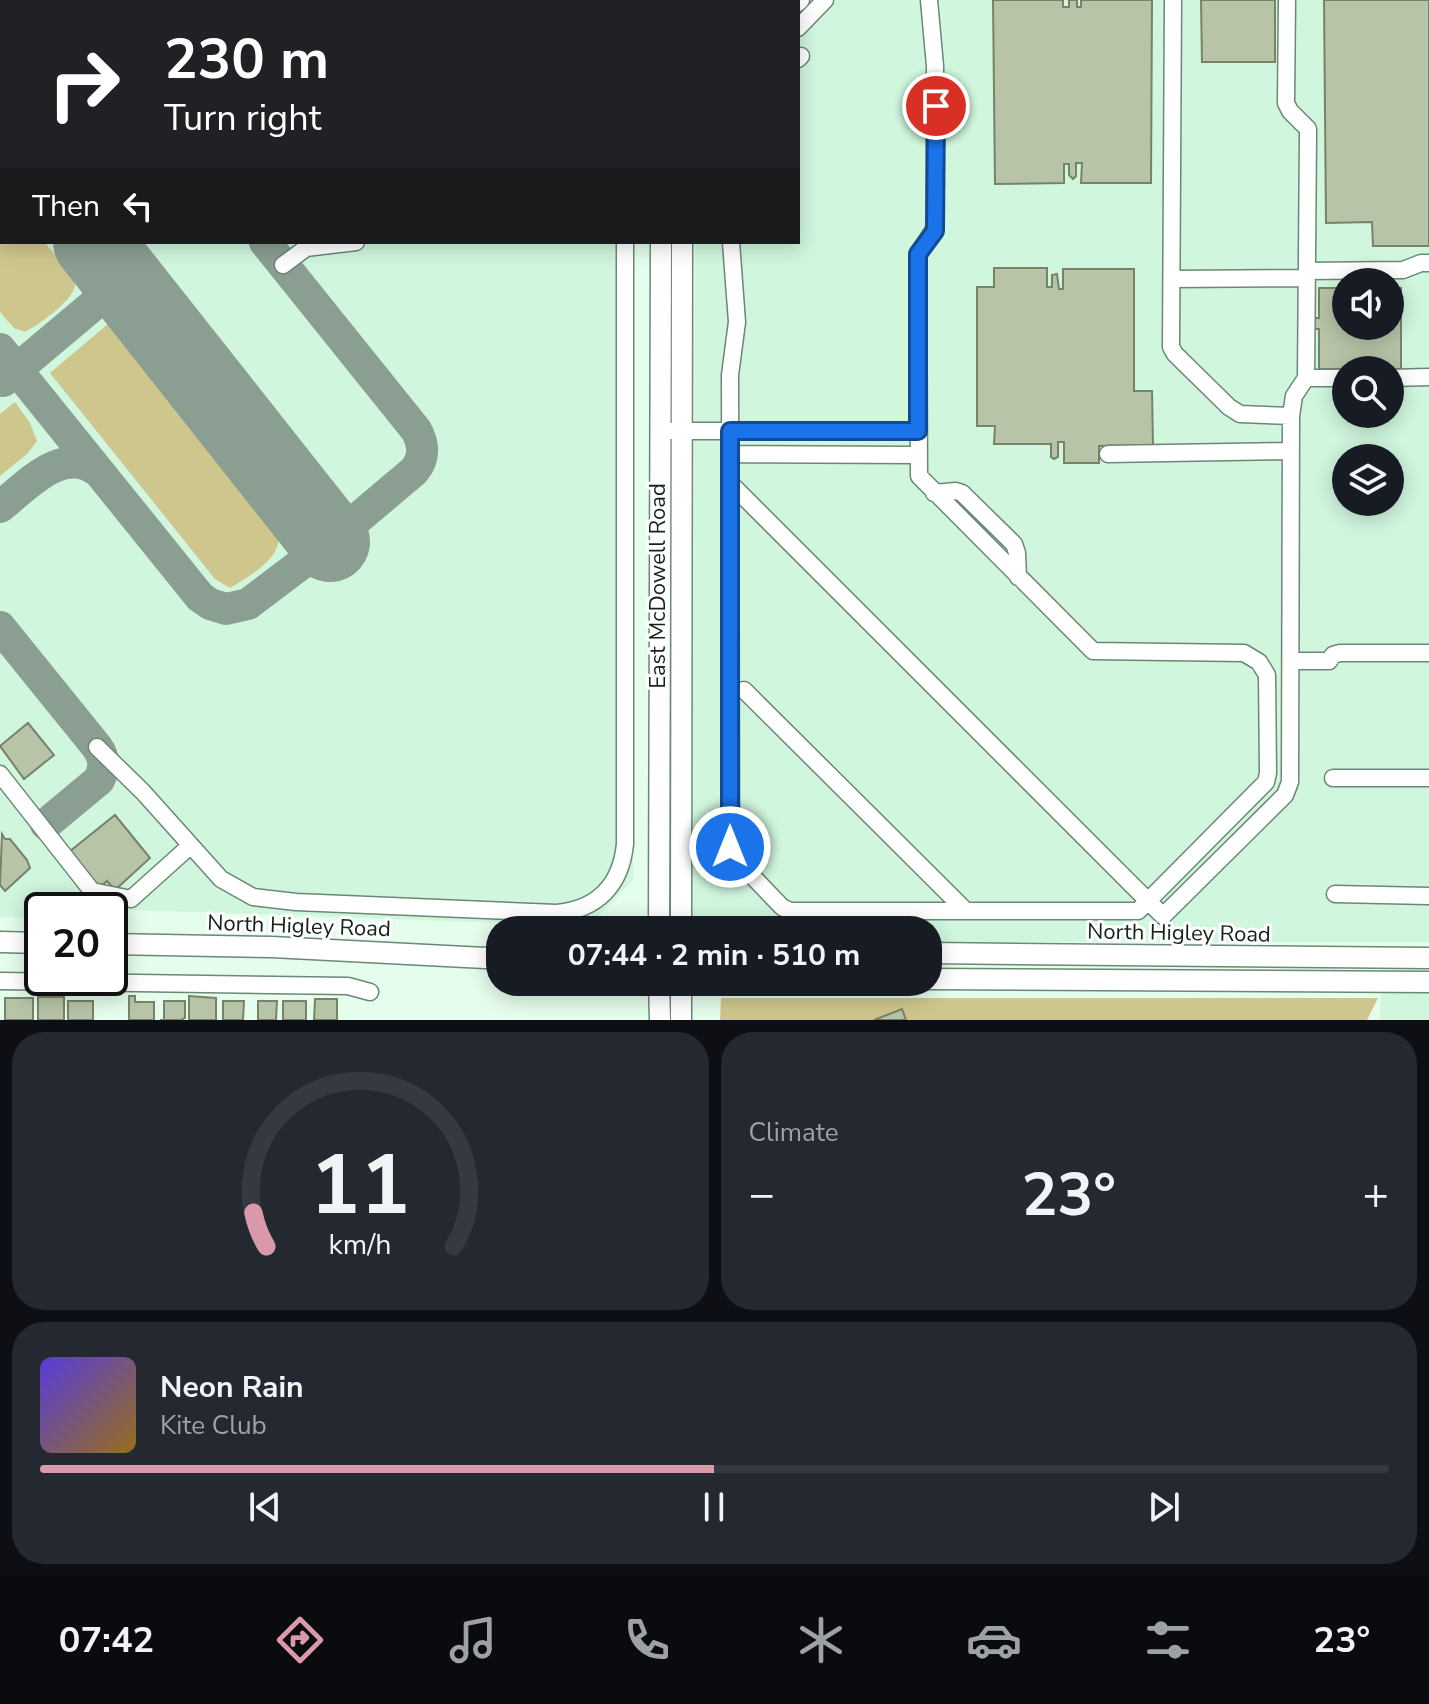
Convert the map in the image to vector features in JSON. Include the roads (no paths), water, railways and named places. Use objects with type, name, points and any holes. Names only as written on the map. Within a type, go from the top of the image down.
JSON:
[{"type":"main road","name":"East McDowell Road","points":[[659,916],[661,244]]},
{"type":"main road","name":"East McDowell Road","points":[[681,916],[682,244]]},
{"type":"main road","points":[[0,942],[24,943]]},
{"type":"main road","name":"North Higley Road","points":[[128,944],[242,946],[486,959]]},
{"type":"main road","name":"North Higley Road","points":[[942,953],[1429,958]]},
{"type":"main road","points":[[942,979],[1429,982]]},
{"type":"main road","points":[[659,996],[660,1020]]},
{"type":"main road","points":[[681,996],[681,1020]]},
{"type":"street","points":[[800,26],[825,0]]},
{"type":"street","points":[[731,244],[737,322],[731,368],[730,431],[731,854],[782,907],[790,911],[1138,911],[1266,782],[1267,675],[1259,662],[1244,653],[1093,651],[919,476],[918,254],[922,245],[934,234],[935,228],[935,66],[929,0]]},
{"type":"street","points":[[1173,0],[1171,347],[1229,407],[1240,414],[1291,416]]},
{"type":"street","points":[[730,483],[1163,916],[1287,791],[1291,776],[1291,416],[1294,396],[1306,378],[1308,129],[1286,103],[1287,0]]},
{"type":"street","points":[[283,265],[306,248],[339,244]]},
{"type":"street","points":[[97,747],[143,792],[221,879],[239,891],[267,900],[556,913],[571,912],[590,905],[620,872],[625,844],[625,244]]},
{"type":"street","points":[[1172,279],[1403,270],[1429,263]]},
{"type":"street","points":[[1404,378],[1429,377]]},
{"type":"street","points":[[1306,378],[1332,378]]},
{"type":"street","points":[[660,431],[918,431]]},
{"type":"street","points":[[1108,454],[1291,451]]},
{"type":"street","points":[[730,454],[917,455]]},
{"type":"street","points":[[1291,661],[1329,661],[1333,655],[1340,653],[1429,653]]},
{"type":"street","points":[[744,690],[966,911]]},
{"type":"street","points":[[0,774],[92,891],[131,899],[190,846]]},
{"type":"street","points":[[1333,778],[1429,778]]},
{"type":"street","points":[[1335,894],[1429,896]]},
{"type":"street","points":[[0,981],[348,986],[370,992]]}]
